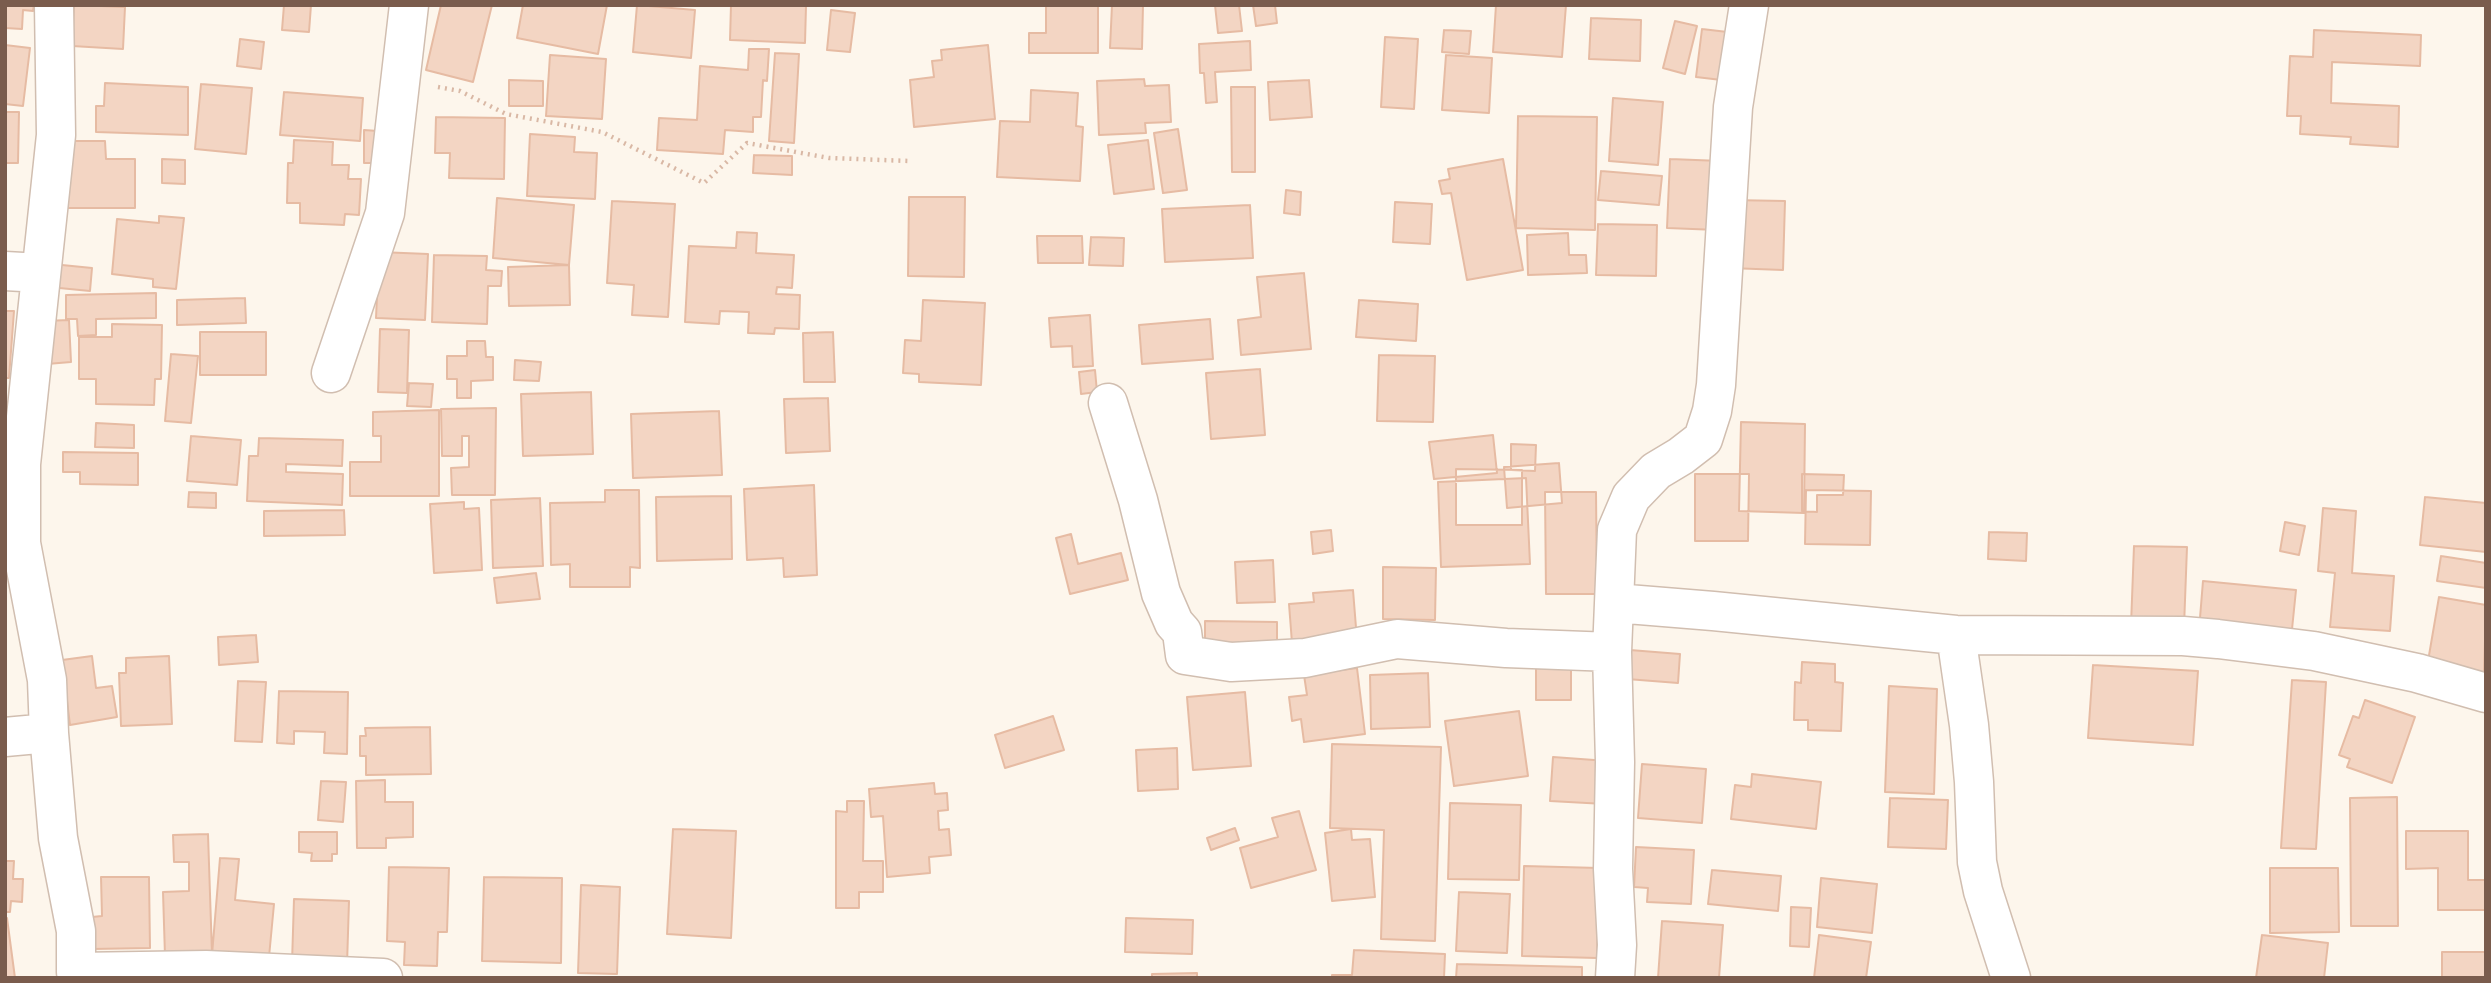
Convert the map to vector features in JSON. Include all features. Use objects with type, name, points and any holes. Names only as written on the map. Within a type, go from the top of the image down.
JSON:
[{"type":"street","points":[[54,5],[56,135],[23,272],[20,543],[47,680],[58,838],[76,931],[77,975],[206,970],[383,978]]},
{"type":"street","points":[[331,373],[385,213],[409,5]]},
{"type":"street","points":[[1615,978],[1617,945],[1613,869],[1615,762],[1612,652],[1617,530],[1631,497],[1656,471],[1703,439],[1712,411],[1716,385],[1733,107],[1749,5]]},
{"type":"street","points":[[1108,403],[1138,500],[1161,593],[1174,623],[1182,632],[1185,655],[1231,662],[1305,658],[1397,639],[1506,648],[1612,652]]},
{"type":"street","points":[[1615,603],[1956,635],[2183,636],[2218,639],[2314,651],[2417,673],[2486,693]]},
{"type":"street","points":[[1956,635],[1975,782],[1977,862],[1983,891],[2011,978]]},
{"type":"street","points":[[5,737],[49,733]]},
{"type":"path","points":[[401,73],[431,85],[460,92],[506,114],[603,132],[704,183],[747,143],[829,158],[909,161]]},
{"type":"building","points":[[5,5],[34,5],[33,11],[23,10],[22,29],[5,28]]},
{"type":"building","points":[[74,5],[125,7],[123,49],[72,46]]},
{"type":"building","points":[[284,5],[311,5],[309,32],[282,30]]},
{"type":"building","points":[[441,5],[492,5],[473,82],[426,70]]},
{"type":"building","points":[[523,5],[607,5],[598,54],[517,38]]},
{"type":"building","points":[[637,5],[695,10],[691,58],[633,52]]},
{"type":"building","points":[[731,5],[806,6],[805,43],[730,40]]},
{"type":"building","points":[[1046,5],[1098,5],[1098,53],[1029,53],[1029,33],[1046,33]]},
{"type":"building","points":[[1112,5],[1143,5],[1142,49],[1110,48]]},
{"type":"building","points":[[1215,5],[1239,5],[1242,31],[1218,33]]},
{"type":"building","points":[[1253,5],[1275,5],[1277,23],[1256,26]]},
{"type":"building","points":[[1496,5],[1566,5],[1562,57],[1493,52]]},
{"type":"building","points":[[831,10],[855,13],[850,52],[827,50]]},
{"type":"building","points":[[1591,18],[1641,20],[1640,61],[1589,59]]},
{"type":"building","points":[[1675,21],[1697,26],[1685,74],[1663,68]]},
{"type":"building","points":[[1702,29],[1736,33],[1730,81],[1696,77]]},
{"type":"building","points":[[1444,30],[1471,31],[1469,54],[1442,52]]},
{"type":"building","points":[[2314,30],[2421,35],[2420,66],[2332,62],[2331,103],[2399,106],[2398,147],[2350,144],[2351,137],[2300,134],[2301,116],[2287,116],[2290,56],[2313,57]]},
{"type":"building","points":[[1385,37],[1418,39],[1414,109],[1381,107]]},
{"type":"building","points":[[240,39],[264,42],[261,69],[237,66]]},
{"type":"building","points":[[1250,41],[1251,70],[1215,72],[1217,102],[1206,103],[1204,73],[1200,73],[1199,44]]},
{"type":"building","points":[[5,45],[30,48],[23,106],[5,104]]},
{"type":"building","points":[[988,45],[995,119],[914,127],[910,80],[934,77],[932,61],[942,60],[941,50]]},
{"type":"building","points":[[749,49],[769,49],[767,81],[763,80],[761,117],[753,117],[753,132],[725,130],[723,154],[657,150],[659,118],[697,120],[700,66],[748,70]]},
{"type":"building","points":[[775,53],[799,54],[794,143],[769,141]]},
{"type":"building","points":[[550,55],[606,59],[602,119],[546,116]]},
{"type":"building","points":[[1446,55],[1492,58],[1489,113],[1442,110]]},
{"type":"building","points":[[1144,79],[1145,86],[1169,85],[1171,122],[1145,123],[1146,133],[1099,135],[1097,81]]},
{"type":"building","points":[[509,80],[543,81],[543,106],[509,106]]},
{"type":"building","points":[[1309,80],[1312,117],[1270,120],[1268,82]]},
{"type":"building","points":[[105,83],[188,87],[188,135],[96,132],[96,106],[104,106]]},
{"type":"building","points":[[201,84],[252,88],[246,154],[195,149]]},
{"type":"building","points":[[1231,87],[1255,87],[1255,172],[1232,172]]},
{"type":"building","points":[[1031,90],[1078,93],[1076,126],[1083,127],[1080,181],[997,177],[1000,121],[1030,122]]},
{"type":"building","points":[[284,92],[363,98],[360,141],[280,135]]},
{"type":"building","points":[[1613,98],[1663,102],[1658,165],[1609,161]]},
{"type":"building","points":[[5,112],[19,112],[18,163],[5,163]]},
{"type":"building","points":[[1518,116],[1597,117],[1595,230],[1516,228]]},
{"type":"building","points":[[436,117],[505,118],[504,179],[449,178],[450,153],[435,153]]},
{"type":"building","points":[[1178,129],[1187,190],[1163,193],[1154,133]]},
{"type":"building","points":[[364,130],[378,131],[377,163],[364,163]]},
{"type":"building","points":[[530,134],[575,137],[574,152],[597,153],[595,199],[527,196]]},
{"type":"building","points":[[294,140],[333,142],[332,165],[349,165],[348,179],[361,179],[359,215],[345,214],[344,225],[300,223],[300,203],[287,203],[288,163],[293,163]]},
{"type":"building","points":[[1148,140],[1154,189],[1114,194],[1108,145]]},
{"type":"building","points":[[68,141],[105,141],[106,159],[135,159],[135,208],[68,208]]},
{"type":"building","points":[[754,155],[792,156],[792,175],[753,173]]},
{"type":"building","points":[[162,159],[185,160],[185,184],[162,183]]},
{"type":"building","points":[[1503,159],[1523,270],[1467,280],[1451,193],[1442,194],[1439,181],[1450,179],[1448,169]]},
{"type":"building","points":[[1670,159],[1721,161],[1718,230],[1667,228]]},
{"type":"building","points":[[1601,171],[1662,176],[1659,205],[1598,200]]},
{"type":"building","points":[[1286,190],[1301,192],[1300,215],[1284,213]]},
{"type":"building","points":[[909,197],[965,197],[964,277],[908,276]]},
{"type":"building","points":[[497,198],[574,205],[569,265],[493,258]]},
{"type":"building","points":[[1731,200],[1785,201],[1783,270],[1729,268]]},
{"type":"building","points":[[612,201],[675,204],[668,317],[632,315],[634,285],[607,283]]},
{"type":"building","points":[[1395,202],[1432,204],[1430,244],[1393,242]]},
{"type":"building","points":[[1250,205],[1253,258],[1165,262],[1162,209]]},
{"type":"building","points":[[159,216],[184,218],[176,289],[153,287],[153,279],[112,274],[117,219],[159,223]]},
{"type":"building","points":[[1598,224],[1657,225],[1656,276],[1596,275]]},
{"type":"building","points":[[737,232],[757,233],[756,253],[794,255],[792,288],[777,287],[776,294],[800,295],[799,329],[775,328],[774,334],[748,333],[749,312],[720,311],[719,324],[685,322],[689,246],[736,248]]},
{"type":"building","points":[[1568,233],[1569,255],[1586,255],[1587,273],[1528,275],[1527,235]]},
{"type":"building","points":[[1037,236],[1082,236],[1083,263],[1038,263]]},
{"type":"building","points":[[1091,237],[1124,238],[1123,266],[1089,265]]},
{"type":"building","points":[[379,252],[428,254],[425,320],[376,318]]},
{"type":"building","points":[[434,255],[487,256],[486,270],[502,271],[501,286],[488,286],[487,324],[432,322]]},
{"type":"building","points":[[52,264],[92,268],[90,291],[49,287]]},
{"type":"building","points":[[569,265],[570,305],[509,306],[508,267]]},
{"type":"building","points":[[1304,273],[1311,349],[1241,355],[1238,320],[1261,317],[1257,277]]},
{"type":"building","points":[[156,293],[156,318],[96,319],[96,335],[78,336],[77,319],[66,319],[66,295]]},
{"type":"building","points":[[245,298],[246,323],[177,325],[177,300]]},
{"type":"building","points":[[923,300],[985,303],[981,385],[919,382],[919,374],[903,373],[905,340],[921,341]]},
{"type":"building","points":[[1359,300],[1418,304],[1416,341],[1356,337]]},
{"type":"building","points":[[5,311],[14,311],[9,378],[5,378]]},
{"type":"building","points":[[1090,315],[1093,366],[1073,367],[1072,346],[1051,347],[1049,318]]},
{"type":"building","points":[[1210,319],[1213,359],[1142,364],[1139,325]]},
{"type":"building","points":[[69,320],[71,362],[47,364],[44,321]]},
{"type":"building","points":[[112,324],[162,325],[161,379],[155,379],[154,405],[96,404],[96,379],[79,379],[79,337],[112,337]]},
{"type":"building","points":[[380,329],[409,330],[407,393],[378,392]]},
{"type":"building","points":[[200,332],[266,332],[266,375],[200,375]]},
{"type":"building","points":[[833,332],[835,382],[804,382],[803,333]]},
{"type":"building","points":[[467,341],[485,341],[486,357],[493,357],[493,380],[471,381],[471,398],[457,398],[457,379],[447,379],[447,356],[467,356]]},
{"type":"building","points":[[171,354],[198,356],[191,423],[165,421]]},
{"type":"building","points":[[1379,355],[1435,356],[1433,422],[1377,421]]},
{"type":"building","points":[[515,360],[541,362],[539,381],[514,380]]},
{"type":"building","points":[[1260,369],[1265,435],[1211,439],[1206,373]]},
{"type":"building","points":[[1095,370],[1097,392],[1081,394],[1079,372]]},
{"type":"building","points":[[409,383],[433,384],[431,407],[407,406]]},
{"type":"building","points":[[591,392],[593,454],[523,456],[521,394]]},
{"type":"building","points":[[828,398],[830,451],[786,453],[784,399]]},
{"type":"building","points":[[496,408],[495,495],[452,495],[451,468],[469,467],[469,436],[462,436],[462,456],[442,456],[441,409]]},
{"type":"building","points":[[439,410],[439,496],[350,496],[350,462],[381,462],[381,436],[373,436],[373,412]]},
{"type":"building","points":[[719,411],[722,475],[633,478],[631,414]]},
{"type":"building","points":[[1741,422],[1805,424],[1804,513],[1739,511]]},
{"type":"building","points":[[96,423],[134,425],[134,448],[95,447]]},
{"type":"building","points":[[1493,435],[1497,473],[1434,479],[1429,442]]},
{"type":"building","points":[[191,436],[241,440],[237,485],[187,481]]},
{"type":"building","points":[[259,438],[343,440],[342,466],[286,464],[286,472],[343,474],[342,505],[247,501],[249,456],[258,456]]},
{"type":"building","points":[[1511,444],[1536,445],[1535,471],[1511,470]]},
{"type":"building","points":[[63,452],[138,453],[138,485],[80,484],[80,472],[63,472]]},
{"type":"building","points":[[1559,463],[1562,503],[1507,508],[1504,467]]},
{"type":"building","points":[[1456,469],[1522,470],[1522,525],[1456,525]]},
{"type":"building","points":[[1695,474],[1749,474],[1748,541],[1695,541]]},
{"type":"building","points":[[1802,474],[1844,475],[1843,495],[1817,495],[1817,512],[1802,511]]},
{"type":"building","points":[[1526,478],[1530,564],[1441,567],[1438,482]]},
{"type":"building","points":[[814,485],[817,575],[784,577],[783,558],[747,560],[744,489]]},
{"type":"building","points":[[605,490],[639,490],[640,568],[630,567],[630,587],[570,587],[570,564],[551,565],[550,503],[605,502]]},
{"type":"building","points":[[1806,490],[1871,491],[1870,545],[1805,544]]},
{"type":"building","points":[[189,492],[216,493],[216,508],[188,507]]},
{"type":"building","points":[[1545,492],[1596,492],[1597,594],[1546,594]]},
{"type":"building","points":[[731,496],[732,559],[657,561],[656,497]]},
{"type":"building","points":[[2425,497],[2486,503],[2486,552],[2420,545]]},
{"type":"building","points":[[540,498],[543,566],[493,568],[491,500]]},
{"type":"building","points":[[464,502],[464,509],[479,508],[482,570],[434,573],[430,504]]},
{"type":"building","points":[[2323,508],[2356,511],[2352,573],[2394,576],[2390,631],[2330,627],[2335,573],[2318,571]]},
{"type":"building","points":[[344,510],[345,535],[264,536],[264,511]]},
{"type":"building","points":[[2285,522],[2305,526],[2299,555],[2280,551]]},
{"type":"building","points":[[1331,530],[1333,551],[1313,554],[1311,532]]},
{"type":"building","points":[[1989,532],[2027,533],[2026,561],[1988,559]]},
{"type":"building","points":[[1071,534],[1078,564],[1121,553],[1128,580],[1070,594],[1056,538]]},
{"type":"building","points":[[2134,546],[2187,547],[2184,627],[2131,625]]},
{"type":"building","points":[[2441,556],[2486,563],[2486,588],[2437,581]]},
{"type":"building","points":[[1273,560],[1275,602],[1237,603],[1235,562]]},
{"type":"building","points":[[1383,567],[1436,568],[1435,620],[1383,619]]},
{"type":"building","points":[[536,573],[540,599],[497,603],[494,578]]},
{"type":"building","points":[[2203,581],[2296,590],[2291,639],[2199,630]]},
{"type":"building","points":[[1353,590],[1357,640],[1292,643],[1289,604],[1314,602],[1313,593]]},
{"type":"building","points":[[2439,597],[2486,605],[2484,677],[2427,667]]},
{"type":"building","points":[[1205,621],[1277,622],[1277,648],[1205,647]]},
{"type":"building","points":[[256,635],[258,662],[219,665],[218,637]]},
{"type":"building","points":[[1630,650],[1680,654],[1678,683],[1627,679]]},
{"type":"building","points":[[92,656],[96,688],[112,686],[117,717],[70,725],[62,660]]},
{"type":"building","points":[[169,656],[172,724],[121,726],[119,673],[126,673],[126,658]]},
{"type":"building","points":[[1802,662],[1835,664],[1835,682],[1843,683],[1841,731],[1808,730],[1808,720],[1794,720],[1795,682],[1801,683]]},
{"type":"building","points":[[1536,665],[1571,665],[1571,700],[1536,700]]},
{"type":"building","points":[[2093,665],[2198,671],[2193,745],[2088,738]]},
{"type":"building","points":[[1357,668],[1365,734],[1304,742],[1301,719],[1292,721],[1289,697],[1307,695],[1304,675]]},
{"type":"building","points":[[1428,673],[1430,727],[1371,729],[1370,675]]},
{"type":"building","points":[[2292,680],[2326,682],[2316,849],[2281,848]]},
{"type":"building","points":[[238,681],[266,682],[262,742],[235,741]]},
{"type":"building","points":[[1889,686],[1937,689],[1934,794],[1885,792]]},
{"type":"building","points":[[279,691],[348,692],[347,754],[324,753],[325,732],[294,731],[294,744],[277,743]]},
{"type":"building","points":[[1245,692],[1251,766],[1193,770],[1187,697]]},
{"type":"building","points":[[2365,700],[2415,717],[2392,783],[2347,767],[2350,759],[2339,755],[2353,716],[2359,718]]},
{"type":"building","points":[[1519,711],[1528,776],[1454,786],[1445,721]]},
{"type":"building","points":[[1053,716],[1064,750],[1005,768],[995,735]]},
{"type":"building","points":[[430,727],[431,774],[366,775],[366,756],[360,756],[360,736],[366,736],[365,728]]},
{"type":"building","points":[[1332,744],[1441,747],[1435,941],[1381,939],[1384,830],[1330,828]]},
{"type":"building","points":[[1177,748],[1178,789],[1138,791],[1136,750]]},
{"type":"building","points":[[1553,757],[1608,761],[1605,804],[1550,801]]},
{"type":"building","points":[[1642,764],[1706,769],[1702,823],[1638,818]]},
{"type":"building","points":[[1752,774],[1821,782],[1816,829],[1731,819],[1735,785],[1751,787]]},
{"type":"building","points":[[385,780],[385,802],[413,802],[413,837],[386,838],[386,848],[357,848],[356,781]]},
{"type":"building","points":[[321,781],[346,782],[343,822],[318,820]]},
{"type":"building","points":[[934,783],[935,794],[947,793],[948,810],[938,811],[939,830],[949,829],[951,855],[929,857],[930,873],[887,877],[883,816],[871,817],[869,789]]},
{"type":"building","points":[[2397,797],[2398,926],[2351,926],[2350,798]]},
{"type":"building","points":[[1890,798],[1948,800],[1946,849],[1888,847]]},
{"type":"building","points":[[847,801],[864,801],[863,861],[883,861],[883,892],[859,892],[859,908],[836,908],[836,811],[847,812]]},
{"type":"building","points":[[1450,803],[1521,805],[1519,880],[1448,879]]},
{"type":"building","points":[[1299,811],[1316,870],[1251,888],[1240,848],[1278,837],[1272,818]]},
{"type":"building","points":[[1235,828],[1239,840],[1211,850],[1207,838]]},
{"type":"building","points":[[673,829],[736,831],[731,938],[667,934]]},
{"type":"building","points":[[1351,829],[1352,840],[1370,839],[1375,897],[1332,901],[1325,833]]},
{"type":"building","points":[[2406,831],[2468,831],[2468,880],[2486,880],[2486,910],[2438,910],[2438,868],[2406,869]]},
{"type":"building","points":[[299,832],[337,832],[337,854],[332,854],[332,861],[311,861],[312,853],[299,852]]},
{"type":"building","points":[[208,834],[212,954],[165,956],[163,892],[189,891],[189,862],[174,862],[173,835]]},
{"type":"building","points":[[1636,847],[1694,850],[1691,904],[1647,902],[1648,888],[1634,887]]},
{"type":"building","points":[[220,858],[239,859],[235,900],[274,904],[269,957],[211,967]]},
{"type":"building","points":[[5,861],[14,861],[13,879],[23,879],[22,902],[11,901],[10,912],[5,912]]},
{"type":"building","points":[[1524,866],[1599,868],[1597,958],[1522,956]]},
{"type":"building","points":[[389,867],[449,868],[447,932],[438,932],[437,966],[404,965],[405,942],[387,941]]},
{"type":"building","points":[[2270,868],[2338,868],[2339,932],[2270,933]]},
{"type":"building","points":[[1712,870],[1781,876],[1778,911],[1708,904]]},
{"type":"building","points":[[101,877],[149,877],[150,948],[92,949],[92,917],[102,916]]},
{"type":"building","points":[[484,877],[562,878],[561,963],[482,961]]},
{"type":"building","points":[[1821,878],[1877,884],[1872,933],[1817,927]]},
{"type":"building","points":[[581,885],[620,887],[617,974],[578,973]]},
{"type":"building","points":[[1459,892],[1510,894],[1507,953],[1456,951]]},
{"type":"building","points":[[294,899],[349,901],[347,965],[292,963]]},
{"type":"building","points":[[1791,907],[1811,908],[1809,947],[1790,946]]},
{"type":"building","points":[[7,918],[15,978],[5,978]]},
{"type":"building","points":[[1126,918],[1193,920],[1192,954],[1125,952]]},
{"type":"building","points":[[1662,921],[1723,925],[1719,978],[1658,978]]},
{"type":"building","points":[[1819,935],[1871,942],[1866,978],[1814,978]]},
{"type":"building","points":[[2262,935],[2328,943],[2324,978],[2256,978]]},
{"type":"building","points":[[1354,950],[1445,954],[1444,978],[1332,978],[1332,975],[1352,975]]},
{"type":"building","points":[[2442,952],[2486,952],[2486,978],[2442,978]]},
{"type":"building","points":[[1457,964],[1582,967],[1582,978],[1456,978]]},
{"type":"building","points":[[1197,973],[1197,978],[1152,978],[1152,974]]}]
